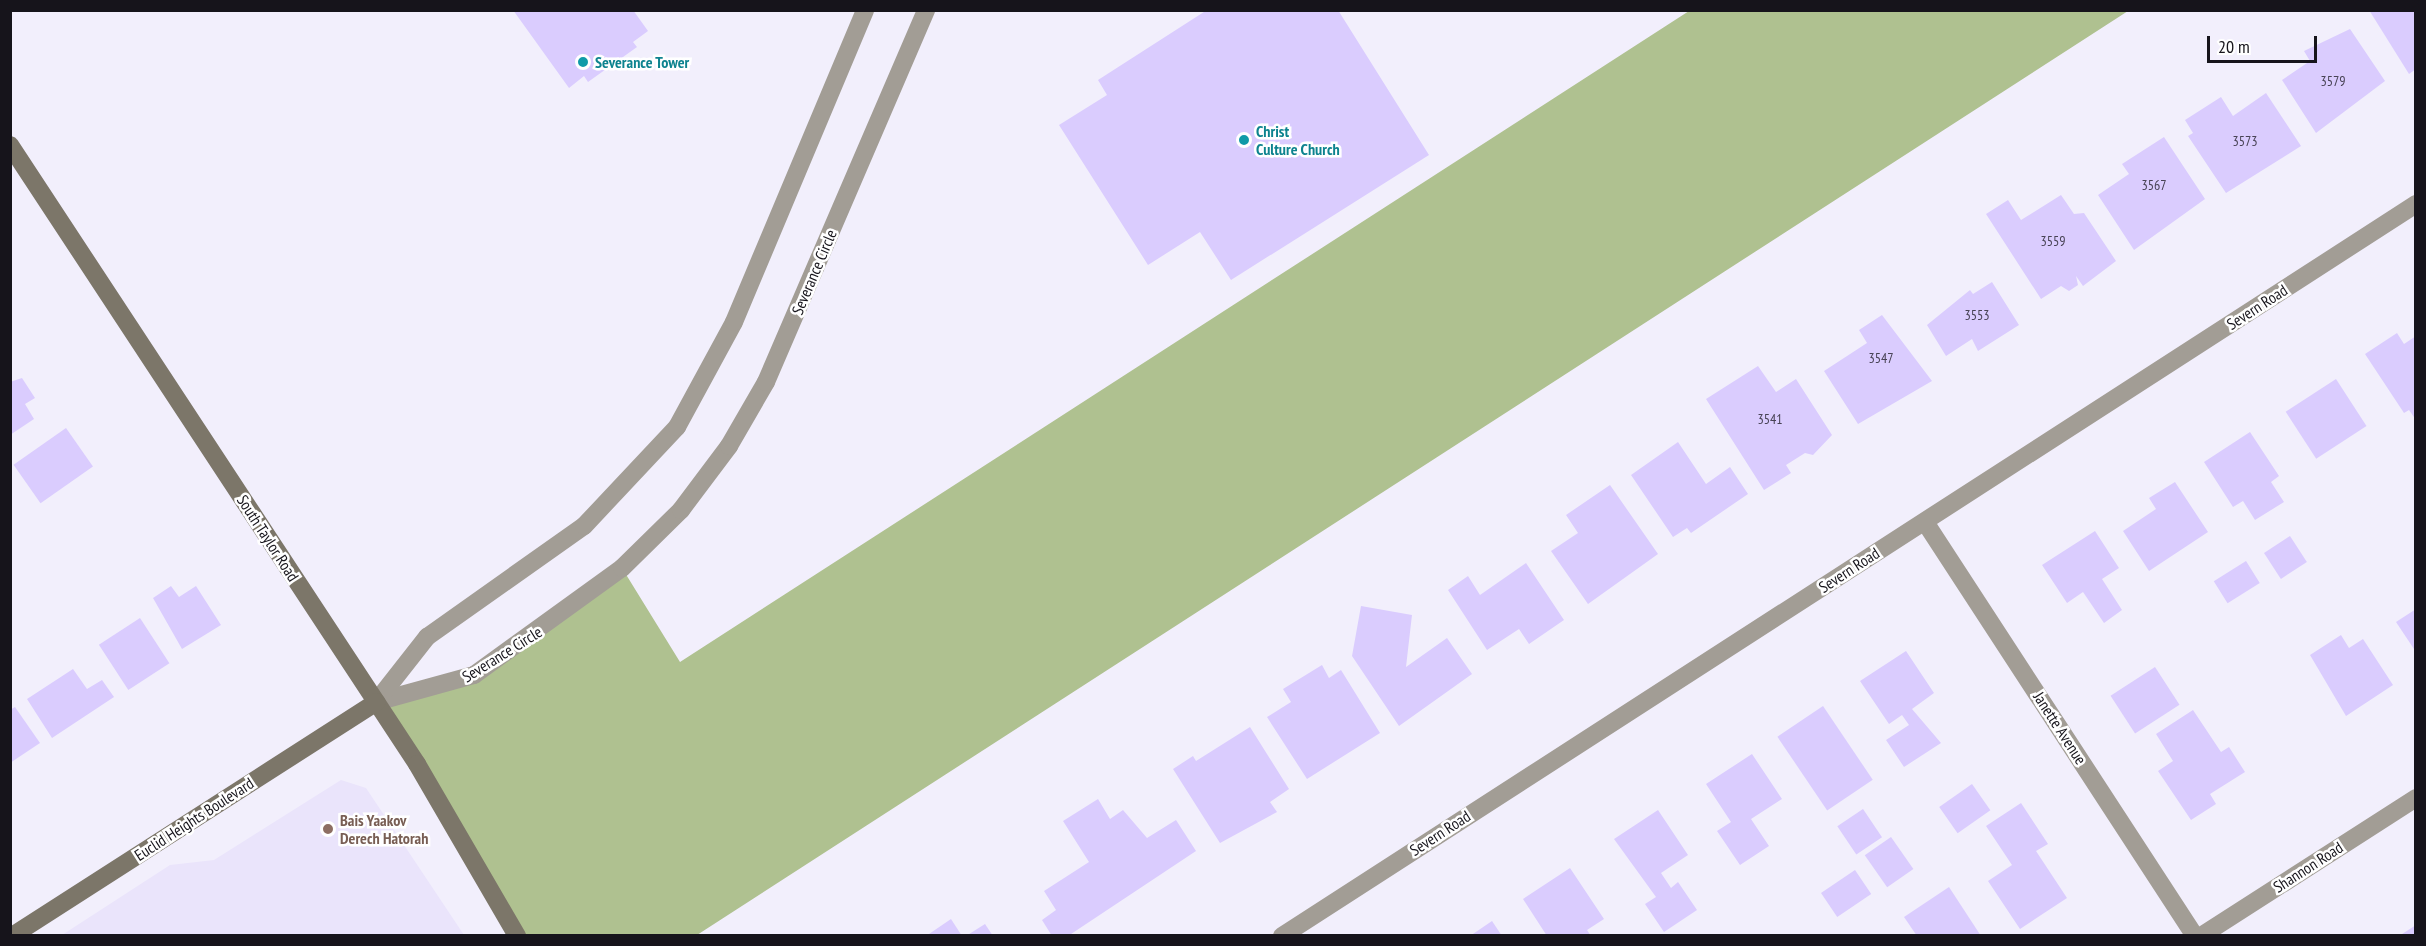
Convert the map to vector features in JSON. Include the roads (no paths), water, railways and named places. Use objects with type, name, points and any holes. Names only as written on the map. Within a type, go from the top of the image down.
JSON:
[{"type":"main road","name":"South Taylor Road","points":[[10,145],[450,817],[517,936]]},
{"type":"main road","name":"Euclid Heights Boulevard","points":[[12,936],[376,702]]},
{"type":"street","points":[[376,702],[427,637],[584,526],[677,427],[734,322],[865,10]]},
{"type":"street","name":"Severance Circle","points":[[376,702],[474,675],[622,568],[681,510],[729,446],[766,382],[926,10]]},
{"type":"street","name":"Severn Road","points":[[1282,936],[2415,204]]},
{"type":"street","name":"Janette Avenue","points":[[1925,522],[2195,936]]},
{"type":"street","name":"Shannon Road","points":[[2201,936],[2415,798]]},
{"type":"place","name":"Severance Tower","points":[[583,62]]},
{"type":"place","name":"Christ Culture Church","points":[[1244,140]]},
{"type":"place","name":"Bais Yaakov Derech Hatorah","points":[[328,829]]}]
